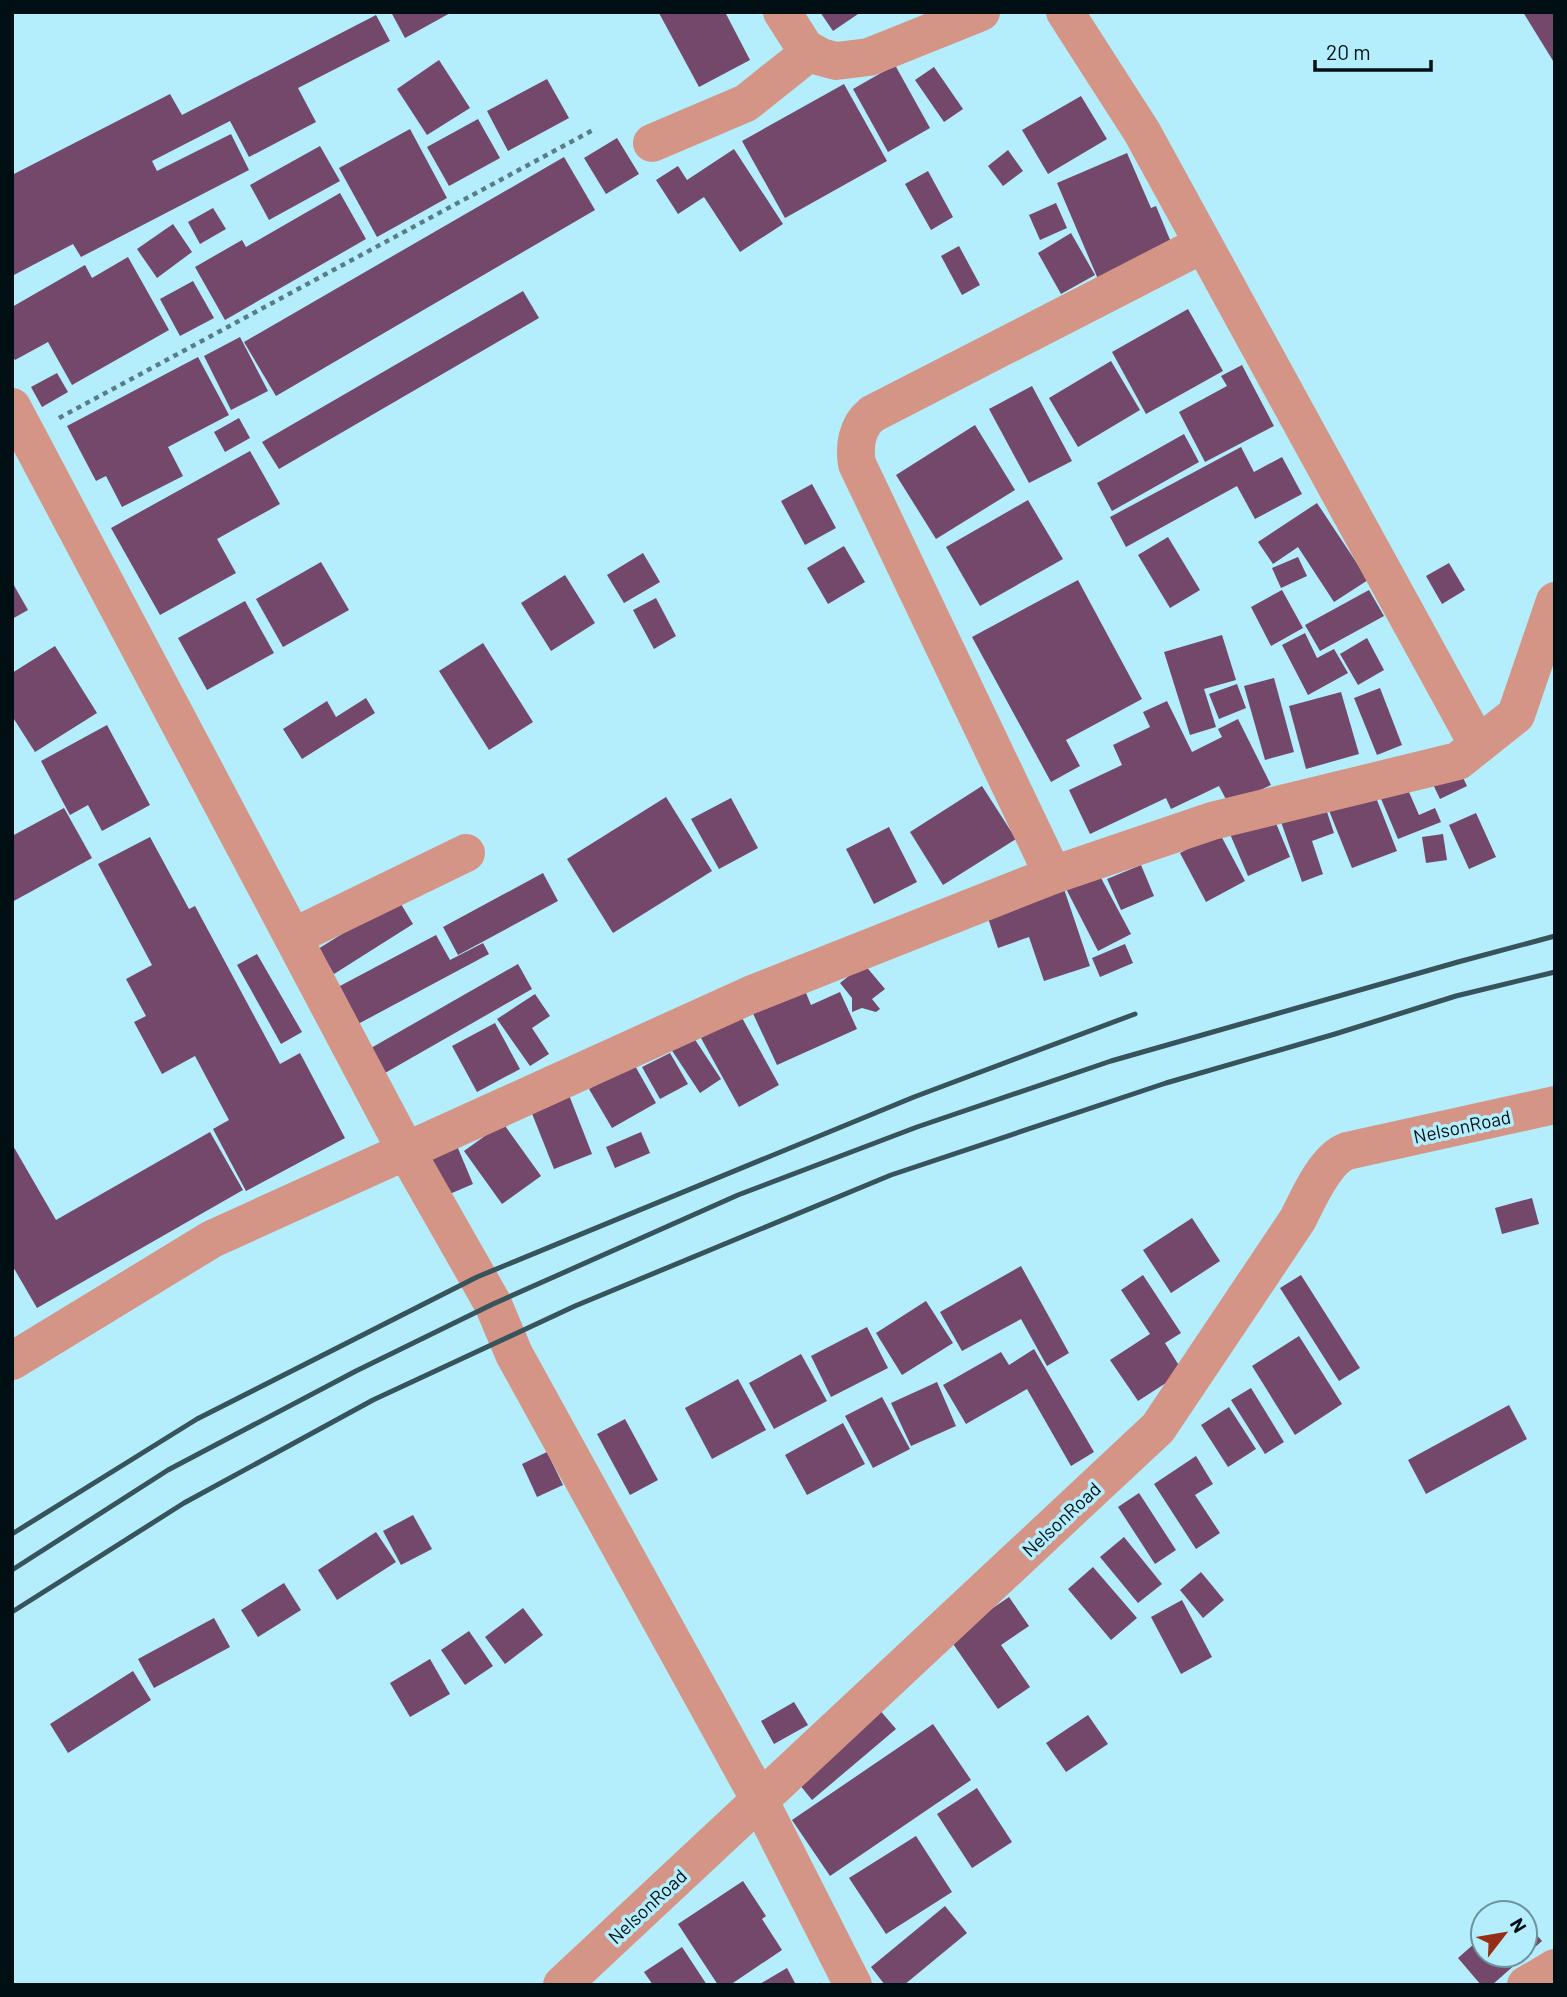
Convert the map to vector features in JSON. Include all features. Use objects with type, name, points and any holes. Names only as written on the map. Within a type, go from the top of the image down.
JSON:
[{"type":"street","points":[[782,12],[801,43],[810,52],[836,61],[869,57],[981,12]]},
{"type":"street","points":[[1065,12],[1142,132],[1478,745]]},
{"type":"street","points":[[652,143],[746,103],[810,52]]},
{"type":"street","points":[[1053,875],[858,464],[856,446],[859,432],[872,414],[1203,244]]},
{"type":"street","points":[[20,421],[406,1151],[493,1304],[514,1354],[760,1801],[853,1985]]},
{"type":"street","points":[[12,1362],[212,1239],[750,995],[1053,875],[1212,821],[1458,761],[1516,715],[1555,601]]},
{"type":"street","points":[[293,937],[466,853]]},
{"type":"street","name":"NelsonRoad","points":[[562,1985],[1158,1429],[1298,1219],[1317,1183],[1338,1156],[1347,1151],[1555,1105]]},
{"type":"street","points":[[1526,1985],[1555,1968]]},
{"type":"path","points":[[20,421],[593,130]]},
{"type":"building","points":[[391,12],[452,12],[405,38]]},
{"type":"building","points":[[725,12],[750,60],[699,87],[659,13]]},
{"type":"building","points":[[820,12],[861,12],[833,31]]},
{"type":"building","points":[[1523,12],[1555,12],[1555,64]]},
{"type":"building","points":[[376,15],[390,41],[298,88],[316,122],[249,157],[230,121],[152,161],[157,171],[231,134],[249,170],[81,257],[73,244],[12,276],[12,175],[170,94],[182,115]]},
{"type":"building","points":[[439,60],[470,108],[427,135],[397,89]]},
{"type":"building","points":[[895,65],[930,128],[888,152],[853,89]]},
{"type":"building","points":[[934,67],[963,109],[944,122],[915,80]]},
{"type":"building","points":[[547,79],[569,118],[508,151],[487,111]]},
{"type":"building","points":[[844,84],[887,161],[785,218],[742,141]]},
{"type":"building","points":[[1081,96],[1107,139],[1048,174],[1022,130]]},
{"type":"building","points":[[478,119],[500,158],[449,186],[427,147]]},
{"type":"building","points":[[410,129],[447,198],[377,237],[339,168]]},
{"type":"building","points":[[617,138],[639,174],[606,194],[584,158]]},
{"type":"building","points":[[320,146],[340,181],[269,220],[250,185]]},
{"type":"building","points":[[734,149],[783,224],[740,252],[704,197],[678,214],[656,180],[678,166],[687,180]]},
{"type":"building","points":[[1008,150],[1023,171],[1003,186],[988,166]]},
{"type":"building","points":[[1127,153],[1151,208],[1156,206],[1173,247],[1098,279],[1057,183]]},
{"type":"building","points":[[564,157],[595,210],[276,396],[244,342]]},
{"type":"building","points":[[928,171],[953,217],[931,230],[905,184]]},
{"type":"building","points":[[340,193],[366,239],[225,320],[195,267],[242,240],[246,247]]},
{"type":"building","points":[[1056,203],[1067,228],[1040,240],[1029,215]]},
{"type":"building","points":[[213,208],[226,229],[200,244],[188,222]]},
{"type":"building","points":[[173,224],[192,252],[157,278],[137,249]]},
{"type":"building","points":[[1071,233],[1095,275],[1061,294],[1038,253]]},
{"type":"building","points":[[959,246],[980,285],[962,295],[941,256]]},
{"type":"building","points":[[128,257],[169,330],[72,385],[48,342],[15,360],[12,355],[12,307],[85,265],[92,278]]},
{"type":"building","points":[[193,281],[214,318],[180,336],[160,299]]},
{"type":"building","points":[[523,291],[539,318],[279,469],[262,442]]},
{"type":"building","points":[[1188,309],[1223,371],[1146,414],[1112,352]]},
{"type":"building","points":[[240,337],[268,391],[231,410],[204,356]]},
{"type":"building","points":[[198,357],[229,415],[168,447],[183,476],[122,507],[106,476],[96,481],[67,426]]},
{"type":"building","points":[[1111,361],[1140,410],[1078,447],[1049,398]]},
{"type":"building","points":[[1242,365],[1274,426],[1205,462],[1179,412],[1227,386],[1221,376]]},
{"type":"building","points":[[57,373],[68,392],[42,407],[31,387]]},
{"type":"building","points":[[1032,386],[1072,461],[1029,483],[989,409]]},
{"type":"building","points":[[239,418],[250,438],[225,452],[214,432]]},
{"type":"building","points":[[975,425],[1015,490],[936,539],[896,475]]},
{"type":"building","points":[[1184,434],[1199,462],[1112,511],[1097,483]]},
{"type":"building","points":[[1241,447],[1254,472],[1282,457],[1302,494],[1255,519],[1237,486],[1126,547],[1110,517]]},
{"type":"building","points":[[250,451],[280,504],[217,539],[236,573],[160,615],[111,528]]},
{"type":"building","points":[[812,484],[836,528],[805,545],[781,501]]},
{"type":"building","points":[[1028,500],[1063,559],[980,606],[946,547]]},
{"type":"building","points":[[1317,503],[1368,580],[1334,602],[1298,547],[1273,564],[1258,542]]},
{"type":"building","points":[[1168,537],[1200,590],[1170,608],[1138,555]]},
{"type":"building","points":[[844,546],[865,582],[828,604],[807,568]]},
{"type":"building","points":[[643,553],[660,582],[624,603],[607,575]]},
{"type":"building","points":[[1298,557],[1307,576],[1281,588],[1272,568]]},
{"type":"building","points":[[321,562],[349,610],[283,647],[256,599]]},
{"type":"building","points":[[1449,563],[1465,590],[1442,604],[1426,576]]},
{"type":"building","points":[[565,575],[595,623],[551,651],[521,603]]},
{"type":"building","points":[[1078,580],[1142,699],[1066,740],[1080,766],[1051,782],[972,637]]},
{"type":"building","points":[[12,582],[28,610],[12,619]]},
{"type":"building","points":[[1282,590],[1303,628],[1271,646],[1251,607]]},
{"type":"building","points":[[1369,590],[1384,616],[1320,651],[1305,625]]},
{"type":"building","points":[[656,598],[676,636],[654,649],[633,610]]},
{"type":"building","points":[[245,601],[274,653],[207,690],[178,638]]},
{"type":"building","points":[[1305,633],[1317,658],[1334,649],[1348,673],[1308,695],[1282,645]]},
{"type":"building","points":[[1222,635],[1236,680],[1204,689],[1216,727],[1190,735],[1164,652]]},
{"type":"building","points":[[1367,638],[1384,670],[1358,685],[1340,654]]},
{"type":"building","points":[[483,643],[533,722],[489,750],[439,671]]},
{"type":"building","points":[[55,646],[97,713],[35,752],[12,716],[12,673]]},
{"type":"building","points":[[1274,678],[1294,752],[1265,760],[1244,686]]},
{"type":"building","points":[[1237,684],[1246,708],[1219,719],[1209,694]]},
{"type":"building","points":[[1380,688],[1402,745],[1377,755],[1354,698]]},
{"type":"building","points":[[1341,692],[1359,754],[1306,769],[1289,706]]},
{"type":"building","points":[[366,698],[375,713],[302,759],[283,729],[327,701],[336,717]]},
{"type":"building","points":[[1167,701],[1192,752],[1222,737],[1218,729],[1238,719],[1271,785],[1229,805],[1219,786],[1171,809],[1166,798],[1090,834],[1069,790],[1122,765],[1113,745],[1150,727],[1143,712]]},
{"type":"building","points":[[107,725],[150,805],[102,831],[88,805],[70,815],[41,761]]},
{"type":"building","points":[[1457,765],[1467,786],[1440,799],[1430,778]]},
{"type":"building","points":[[1405,783],[1419,815],[1435,808],[1441,822],[1398,839],[1379,794]]},
{"type":"building","points":[[982,786],[1016,839],[943,885],[910,832]]},
{"type":"building","points":[[1373,790],[1397,851],[1352,868],[1328,808]]},
{"type":"building","points":[[666,797],[712,871],[613,933],[567,859]]},
{"type":"building","points":[[731,798],[758,848],[719,869],[691,819]]},
{"type":"building","points":[[1323,800],[1334,833],[1312,841],[1323,874],[1302,882],[1279,816]]},
{"type":"building","points":[[64,808],[92,858],[12,902],[12,836]]},
{"type":"building","points":[[1476,813],[1496,857],[1469,869],[1449,825]]},
{"type":"building","points":[[1273,816],[1290,857],[1248,876],[1230,834]]},
{"type":"building","points":[[889,827],[917,882],[874,904],[846,849]]},
{"type":"building","points":[[1219,832],[1245,881],[1206,902],[1180,853]]},
{"type":"building","points":[[1443,834],[1447,860],[1426,863],[1422,837]]},
{"type":"building","points":[[150,837],[189,909],[195,906],[280,1064],[300,1053],[345,1138],[246,1191],[213,1129],[229,1120],[195,1056],[162,1074],[134,1022],[146,1016],[126,979],[152,965],[98,864]]},
{"type":"building","points":[[1093,863],[1131,934],[1098,951],[1061,879]]},
{"type":"building","points":[[1141,865],[1154,896],[1121,910],[1107,879]]},
{"type":"building","points":[[543,873],[558,901],[458,955],[443,927]]},
{"type":"building","points":[[1064,889],[1090,966],[1044,981],[1029,937],[998,948],[987,915]]},
{"type":"building","points":[[398,899],[413,924],[334,974],[318,949]]},
{"type":"building","points":[[436,935],[450,960],[483,943],[489,954],[358,1024],[338,987]]},
{"type":"building","points":[[1125,944],[1133,963],[1100,977],[1092,958]]},
{"type":"building","points":[[257,954],[302,1032],[281,1044],[237,965]]},
{"type":"building","points":[[518,964],[532,989],[378,1077],[364,1052]]},
{"type":"building","points":[[864,964],[885,989],[872,999],[880,1009],[876,1012],[862,1008],[852,1012],[852,998],[840,983]]},
{"type":"building","points":[[801,981],[811,1005],[840,992],[857,1029],[777,1065],[749,1005]]},
{"type":"building","points":[[535,994],[550,1016],[532,1028],[549,1054],[530,1066],[497,1019]]},
{"type":"building","points":[[741,1016],[779,1085],[739,1107],[701,1038]]},
{"type":"building","points":[[495,1023],[520,1069],[477,1092],[452,1046]]},
{"type":"building","points":[[688,1029],[721,1079],[700,1093],[667,1043]]},
{"type":"building","points":[[670,1053],[688,1084],[660,1099],[642,1067]]},
{"type":"building","points":[[634,1064],[656,1103],[612,1128],[589,1089]]},
{"type":"building","points":[[567,1090],[592,1154],[554,1169],[529,1106]]},
{"type":"building","points":[[503,1123],[541,1176],[502,1204],[464,1151]]},
{"type":"building","points":[[210,1132],[243,1190],[37,1308],[12,1265],[12,1144],[56,1220]]},
{"type":"building","points":[[641,1132],[650,1153],[615,1168],[606,1147]]},
{"type":"building","points":[[452,1134],[473,1184],[445,1196],[424,1146]]},
{"type":"building","points":[[1532,1198],[1539,1224],[1502,1234],[1495,1208]]},
{"type":"building","points":[[1192,1218],[1220,1261],[1171,1293],[1143,1250]]},
{"type":"building","points":[[1021,1266],[1069,1353],[1047,1366],[1021,1319],[962,1351],[940,1312]]},
{"type":"building","points":[[1143,1275],[1181,1333],[1165,1343],[1183,1372],[1138,1401],[1110,1360],[1150,1334],[1121,1290]]},
{"type":"building","points":[[1301,1275],[1360,1368],[1339,1381],[1280,1288]]},
{"type":"building","points":[[926,1301],[953,1343],[902,1375],[876,1333]]},
{"type":"building","points":[[867,1327],[888,1368],[831,1397],[811,1356]]},
{"type":"building","points":[[1299,1336],[1342,1404],[1295,1435],[1252,1366]]},
{"type":"building","points":[[1034,1349],[1094,1452],[1071,1466],[1027,1389],[966,1424],[943,1385],[1001,1352],[1009,1365]]},
{"type":"building","points":[[801,1354],[827,1401],[774,1429],[749,1383]]},
{"type":"building","points":[[738,1379],[766,1430],[712,1459],[685,1408]]},
{"type":"building","points":[[937,1382],[956,1426],[911,1446],[891,1403]]},
{"type":"building","points":[[1251,1388],[1284,1442],[1265,1454],[1231,1400]]},
{"type":"building","points":[[882,1397],[910,1449],[873,1468],[845,1416]]},
{"type":"building","points":[[1509,1405],[1527,1439],[1426,1494],[1408,1460]]},
{"type":"building","points":[[1229,1407],[1256,1449],[1228,1467],[1201,1425]]},
{"type":"building","points":[[625,1419],[658,1480],[630,1495],[597,1434]]},
{"type":"building","points":[[843,1423],[865,1464],[807,1495],[785,1455]]},
{"type":"building","points":[[547,1452],[563,1485],[537,1497],[522,1464]]},
{"type":"building","points":[[1196,1456],[1213,1484],[1195,1495],[1220,1533],[1196,1549],[1154,1484]]},
{"type":"building","points":[[1139,1493],[1176,1550],[1155,1564],[1118,1507]]},
{"type":"building","points":[[413,1515],[432,1549],[401,1565],[383,1531]]},
{"type":"building","points":[[376,1532],[396,1562],[337,1600],[318,1570]]},
{"type":"building","points":[[1124,1537],[1162,1584],[1138,1603],[1100,1557]]},
{"type":"building","points":[[1093,1567],[1137,1618],[1111,1640],[1068,1589]]},
{"type":"building","points":[[1201,1572],[1224,1600],[1203,1618],[1180,1590]]},
{"type":"building","points":[[284,1583],[301,1610],[258,1637],[241,1610]]},
{"type":"building","points":[[1009,1597],[1029,1626],[1001,1645],[1030,1687],[998,1709],[949,1638]]},
{"type":"building","points":[[1182,1600],[1212,1657],[1181,1674],[1151,1617]]},
{"type":"building","points":[[523,1608],[543,1635],[505,1664],[485,1637]]},
{"type":"building","points":[[214,1618],[230,1647],[154,1688],[138,1659]]},
{"type":"building","points":[[469,1631],[493,1666],[465,1685],[441,1650]]},
{"type":"building","points":[[430,1659],[450,1694],[410,1717],[390,1683]]},
{"type":"building","points":[[133,1671],[151,1700],[68,1753],[50,1724]]},
{"type":"building","points":[[794,1702],[808,1725],[774,1744],[761,1721]]},
{"type":"building","points":[[878,1708],[896,1729],[812,1800],[795,1779]]},
{"type":"building","points":[[1088,1715],[1108,1744],[1066,1772],[1046,1743]]},
{"type":"building","points":[[933,1724],[971,1780],[830,1876],[792,1820]]},
{"type":"building","points":[[977,1788],[1012,1842],[972,1868],[937,1814]]},
{"type":"building","points":[[916,1836],[952,1892],[886,1934],[849,1878]]},
{"type":"building","points":[[743,1881],[766,1916],[762,1919],[782,1950],[730,1985],[718,1985],[678,1924]]},
{"type":"building","points":[[945,1906],[967,1933],[904,1985],[885,1985],[871,1967]]},
{"type":"building","points":[[682,1947],[707,1985],[653,1985],[644,1972]]},
{"type":"building","points":[[1469,1948],[1469,1969],[1510,1969],[1492,1985],[1481,1985],[1458,1958]]},
{"type":"building","points":[[787,1968],[796,1985],[758,1985]]},
{"type":"railway","points":[[12,1570],[168,1470],[356,1371],[493,1304],[738,1195],[917,1127],[1111,1061],[1555,936]]},
{"type":"railway","points":[[12,1612],[184,1503],[373,1400],[575,1306],[891,1175],[1166,1083],[1456,996],[1555,972]]},
{"type":"railway","points":[[12,1534],[197,1419],[477,1277],[914,1097],[1135,1014]]}]
